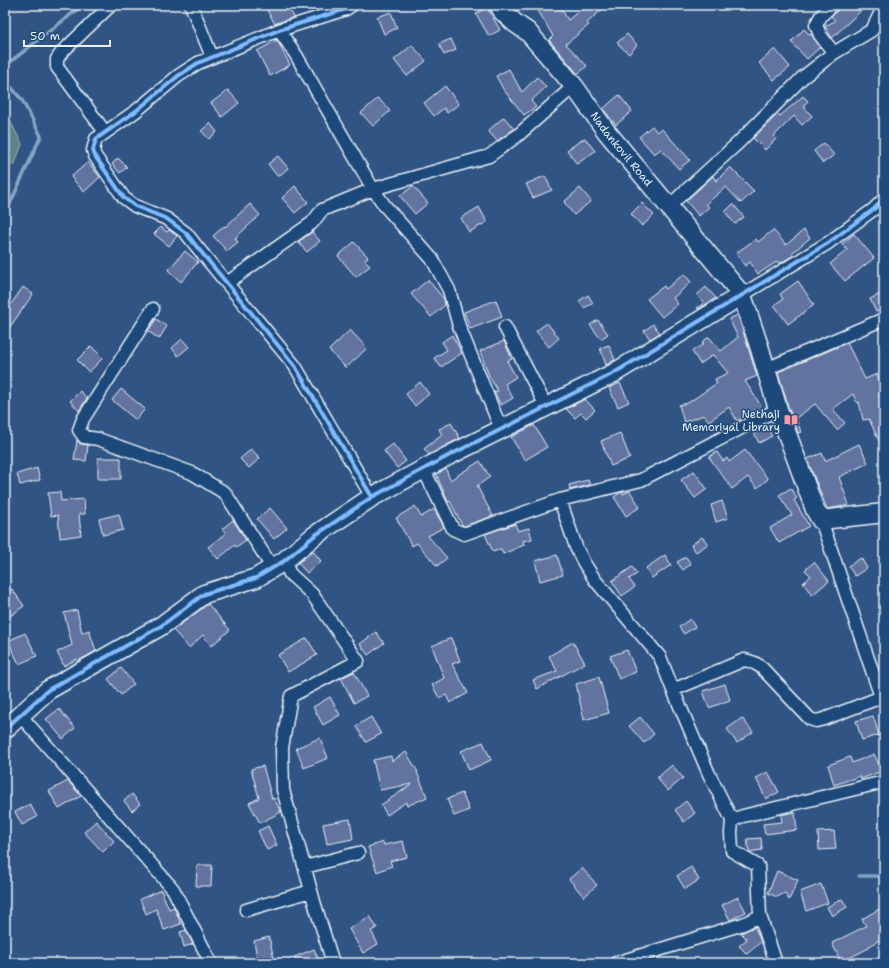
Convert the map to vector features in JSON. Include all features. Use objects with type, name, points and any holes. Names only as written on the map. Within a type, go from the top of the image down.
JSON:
[{"type":"street","points":[[105,132],[57,67],[57,59],[62,52],[111,5]]},
{"type":"street","points":[[191,5],[212,57]]},
{"type":"street","points":[[352,5],[346,9],[279,30],[198,63],[185,71],[136,111],[96,139],[93,150],[94,156],[124,198],[135,206],[167,220],[186,233],[296,366],[372,496]]},
{"type":"street","points":[[832,5],[821,16],[816,25],[820,36],[834,53]]},
{"type":"street","points":[[669,206],[738,143],[802,78],[834,53],[872,30],[884,6]]},
{"type":"street","name":"Nadankovil Road","points":[[504,7],[515,22],[528,32],[574,86],[606,131],[742,295]]},
{"type":"street","points":[[279,30],[296,55],[385,206],[432,259],[449,290],[459,326],[501,429]]},
{"type":"street","points":[[227,283],[312,223],[322,210],[374,189],[489,156],[516,136],[574,86]]},
{"type":"street","points":[[5,729],[48,690],[160,626],[204,594],[256,578],[278,564],[314,536],[372,496],[546,406],[614,373],[828,243],[874,209],[884,199]]},
{"type":"street","points":[[672,690],[744,660],[751,660],[762,668],[810,719],[816,721],[883,696],[821,520],[815,510],[778,409],[742,295]]},
{"type":"street","points":[[153,309],[83,419],[79,430],[84,436],[98,439],[192,473],[225,493],[278,564],[312,594],[358,661],[291,696],[282,748],[283,790],[304,868],[333,963]]},
{"type":"street","points":[[766,369],[884,319]]},
{"type":"street","points":[[505,327],[546,406]]},
{"type":"street","points":[[424,470],[453,529],[464,534],[560,500],[641,480],[778,409]]},
{"type":"street","points":[[560,500],[576,546],[584,563],[595,580],[660,657],[672,690],[709,774],[732,820],[732,851],[758,866],[760,916],[776,963]]},
{"type":"street","points":[[821,520],[884,513]]},
{"type":"street","points":[[20,715],[173,889],[210,963]]},
{"type":"street","points":[[732,820],[743,816],[884,782]]},
{"type":"street","points":[[304,868],[358,853]]},
{"type":"street","points":[[246,910],[311,891]]},
{"type":"street","points":[[616,963],[743,924],[760,916]]},
{"type":"green space","points":[[5,111],[22,144],[14,166],[5,160]]},
{"type":"building","points":[[264,5],[287,5],[294,17],[275,24]]},
{"type":"building","points":[[535,5],[559,5],[568,20],[586,5],[607,5],[587,23],[589,25],[566,44],[587,66],[578,74],[549,40],[553,36]]},
{"type":"building","points":[[839,5],[867,5],[832,38],[825,26],[835,21],[831,16],[838,10]]},
{"type":"building","points":[[487,7],[500,30],[489,36],[476,14]]},
{"type":"building","points":[[391,12],[397,28],[384,34],[377,17]]},
{"type":"building","points":[[804,29],[810,35],[811,34],[820,47],[807,59],[791,42]]},
{"type":"building","points":[[627,34],[637,45],[629,54],[617,43]]},
{"type":"building","points":[[451,39],[456,50],[444,55],[439,44]]},
{"type":"building","points":[[277,40],[290,65],[270,76],[257,51]]},
{"type":"building","points":[[412,45],[426,61],[407,76],[394,60]]},
{"type":"building","points":[[775,49],[790,67],[774,80],[759,63]]},
{"type":"building","points":[[509,69],[522,92],[537,77],[546,87],[531,101],[536,107],[524,115],[503,89],[496,76]]},
{"type":"building","points":[[445,86],[459,104],[447,113],[444,108],[434,116],[424,103]]},
{"type":"building","points":[[228,90],[239,103],[222,117],[211,103]]},
{"type":"building","points":[[619,95],[632,111],[616,125],[603,109]]},
{"type":"building","points":[[803,96],[808,101],[803,106],[812,116],[802,125],[794,116],[774,136],[776,139],[765,150],[753,138],[778,114],[780,116]]},
{"type":"building","points":[[378,98],[390,111],[373,126],[361,113]]},
{"type":"building","points":[[504,117],[514,129],[497,141],[488,131]]},
{"type":"building","points":[[210,123],[217,132],[209,139],[201,131]]},
{"type":"building","points":[[652,126],[657,132],[662,129],[690,160],[679,169],[661,149],[654,154],[639,137]]},
{"type":"building","points":[[585,138],[595,151],[577,164],[567,150]]},
{"type":"building","points":[[824,143],[834,155],[823,163],[814,151]]},
{"type":"building","points":[[278,156],[288,168],[278,177],[268,164]]},
{"type":"building","points":[[118,158],[127,167],[120,173],[112,164]]},
{"type":"building","points":[[88,162],[100,177],[84,192],[71,177]]},
{"type":"building","points":[[730,167],[754,191],[741,203],[726,187],[706,204],[709,207],[699,216],[686,201],[713,176],[716,181]]},
{"type":"building","points":[[545,176],[552,190],[533,198],[526,184]]},
{"type":"building","points":[[295,186],[308,202],[295,213],[282,198]]},
{"type":"building","points":[[413,186],[428,203],[415,214],[400,196]]},
{"type":"building","points":[[580,188],[591,201],[574,215],[564,202]]},
{"type":"building","points":[[642,203],[654,215],[642,226],[631,214]]},
{"type":"building","points":[[250,204],[260,215],[235,238],[238,242],[227,251],[213,236]]},
{"type":"building","points":[[733,204],[744,217],[735,224],[725,212]]},
{"type":"building","points":[[479,207],[487,222],[469,232],[461,218]]},
{"type":"building","points":[[161,227],[167,232],[169,230],[177,236],[169,246],[154,234]]},
{"type":"building","points":[[773,230],[786,245],[804,230],[810,238],[792,253],[794,255],[779,264],[778,261],[758,274],[750,262],[745,266],[736,253],[756,239],[758,242]]},
{"type":"building","points":[[312,232],[320,241],[307,252],[298,242]]},
{"type":"building","points":[[854,234],[874,258],[845,281],[830,264],[847,250],[842,244]]},
{"type":"building","points":[[354,242],[368,257],[365,260],[370,266],[356,277],[338,256]]},
{"type":"building","points":[[185,251],[198,262],[181,282],[168,270]]},
{"type":"building","points":[[684,274],[691,282],[673,298],[678,304],[662,317],[647,299],[664,286],[666,289]]},
{"type":"building","points":[[428,280],[444,299],[445,305],[431,317],[411,294]]},
{"type":"building","points":[[798,281],[814,305],[788,324],[774,305],[783,299],[780,294]]},
{"type":"building","points":[[23,287],[33,294],[5,334],[5,313]]},
{"type":"building","points":[[706,287],[716,298],[698,309],[697,308],[704,303],[697,295]]},
{"type":"building","points":[[884,292],[884,308],[876,312],[870,299]]},
{"type":"building","points":[[588,295],[593,303],[584,308],[579,301]]},
{"type":"building","points":[[496,300],[502,317],[470,329],[464,312]]},
{"type":"building","points":[[738,315],[757,376],[745,381],[763,409],[745,417],[744,416],[737,421],[729,407],[709,421],[704,415],[684,422],[679,405],[688,403],[717,383],[715,379],[728,373],[713,355],[700,364],[692,351],[704,344],[702,342],[709,337],[721,351],[738,337],[729,319]]},
{"type":"building","points":[[156,319],[167,326],[159,339],[148,331]]},
{"type":"building","points":[[598,320],[608,334],[601,339],[590,325]]},
{"type":"building","points":[[547,323],[559,338],[549,347],[536,331]]},
{"type":"building","points":[[653,324],[660,333],[650,339],[644,331]]},
{"type":"building","points":[[350,330],[367,348],[346,368],[329,350]]},
{"type":"building","points":[[452,335],[462,353],[441,367],[434,358],[447,350],[442,342]]},
{"type":"building","points":[[182,339],[189,347],[178,356],[172,348]]},
{"type":"building","points":[[504,341],[512,359],[507,361],[516,377],[505,384],[513,398],[501,405],[494,392],[498,391],[489,376],[480,351]]},
{"type":"building","points":[[847,343],[865,379],[877,374],[884,393],[879,395],[884,416],[884,452],[869,419],[863,420],[859,402],[857,403],[853,394],[833,409],[845,423],[837,430],[815,404],[796,418],[801,432],[798,433],[788,406],[778,372]]},
{"type":"building","points":[[609,345],[615,360],[606,365],[600,348]]},
{"type":"building","points":[[91,346],[103,358],[89,372],[77,360]]},
{"type":"building","points":[[420,382],[429,394],[415,406],[406,394]]},
{"type":"building","points":[[620,383],[629,402],[618,407],[609,388]]},
{"type":"building","points":[[121,389],[145,409],[136,420],[112,400]]},
{"type":"building","points":[[80,391],[87,398],[79,411],[70,401]]},
{"type":"building","points":[[585,399],[595,410],[586,418],[581,413],[575,418],[566,409]]},
{"type":"building","points":[[451,423],[460,438],[429,455],[424,449],[442,435],[439,429]]},
{"type":"building","points":[[765,424],[772,436],[759,443],[753,431]]},
{"type":"building","points":[[534,425],[547,447],[525,460],[511,437]]},
{"type":"building","points":[[620,433],[630,458],[611,466],[601,441]]},
{"type":"building","points":[[77,440],[80,444],[88,445],[86,461],[74,460]]},
{"type":"building","points":[[393,444],[406,461],[397,468],[384,451]]},
{"type":"building","points":[[859,444],[868,463],[839,477],[849,505],[827,509],[807,459],[822,453],[825,461]]},
{"type":"building","points":[[251,449],[260,458],[249,468],[240,459]]},
{"type":"building","points":[[745,450],[768,479],[757,488],[748,477],[732,489],[709,457],[717,452],[723,461],[727,458],[729,462]]},
{"type":"building","points":[[98,458],[121,458],[121,479],[98,479]]},
{"type":"building","points":[[480,461],[490,477],[477,486],[493,516],[464,526],[462,525],[450,501],[448,502],[436,474],[446,469],[450,480]]},
{"type":"building","points":[[37,468],[40,480],[20,485],[17,474]]},
{"type":"building","points":[[694,471],[707,489],[695,498],[681,480]]},
{"type":"building","points":[[588,480],[590,485],[570,490],[569,485]]},
{"type":"building","points":[[791,488],[797,498],[794,500],[809,526],[779,543],[770,528],[792,515],[779,495]]},
{"type":"building","points":[[630,491],[640,507],[626,516],[614,497],[622,492],[623,494]]},
{"type":"building","points":[[60,492],[61,501],[84,499],[85,514],[79,514],[81,535],[60,538],[58,515],[51,516],[48,493]]},
{"type":"building","points":[[722,501],[728,518],[716,522],[711,505]]},
{"type":"building","points":[[415,506],[421,517],[434,509],[444,527],[428,536],[447,558],[437,566],[417,543],[412,546],[396,518]]},
{"type":"building","points":[[270,508],[287,528],[274,539],[257,519]]},
{"type":"building","points":[[119,514],[123,530],[103,535],[99,519]]},
{"type":"building","points":[[233,520],[246,540],[236,547],[235,545],[218,559],[208,547],[226,533],[222,529]]},
{"type":"building","points":[[515,524],[518,531],[529,528],[532,539],[523,541],[524,545],[503,554],[501,549],[493,552],[485,534]]},
{"type":"building","points":[[702,537],[708,544],[696,552],[691,545]]},
{"type":"building","points":[[313,551],[321,561],[307,573],[298,563]]},
{"type":"building","points":[[557,555],[563,575],[540,581],[535,561]]},
{"type":"building","points":[[665,555],[671,565],[652,578],[646,568]]},
{"type":"building","points":[[686,557],[691,564],[683,570],[677,562]]},
{"type":"building","points":[[861,558],[867,568],[855,576],[848,566]]},
{"type":"building","points":[[814,562],[829,581],[812,595],[803,583],[811,576],[805,570]]},
{"type":"building","points":[[632,567],[637,574],[629,579],[635,587],[622,596],[612,581]]},
{"type":"building","points":[[12,589],[24,606],[9,617],[5,611],[5,593]]},
{"type":"building","points":[[208,604],[230,630],[211,646],[203,635],[189,648],[173,630]]},
{"type":"building","points":[[77,610],[82,633],[89,630],[96,651],[78,661],[77,659],[64,666],[57,652],[72,645],[64,613]]},
{"type":"building","points":[[690,619],[695,627],[684,634],[679,627]]},
{"type":"building","points":[[376,632],[384,643],[368,655],[360,644]]},
{"type":"building","points":[[25,633],[37,656],[19,664],[8,641]]},
{"type":"building","points":[[307,638],[317,655],[288,672],[278,655]]},
{"type":"building","points":[[451,638],[460,661],[452,664],[468,693],[450,703],[446,695],[439,698],[432,685],[444,678],[432,646]]},
{"type":"building","points":[[573,642],[585,663],[537,689],[533,680],[557,671],[549,656]]},
{"type":"building","points":[[627,650],[636,672],[619,679],[610,656]]},
{"type":"building","points":[[121,668],[134,684],[121,695],[108,679]]},
{"type":"building","points":[[354,672],[367,696],[354,703],[341,678]]},
{"type":"building","points":[[599,677],[609,713],[584,720],[576,684]]},
{"type":"building","points":[[725,684],[730,700],[709,708],[703,691]]},
{"type":"building","points":[[330,697],[340,715],[323,725],[313,707]]},
{"type":"building","points":[[59,709],[75,728],[63,739],[46,719]]},
{"type":"building","points":[[873,716],[879,735],[862,740],[856,721]]},
{"type":"building","points":[[371,717],[381,734],[366,742],[356,726]]},
{"type":"building","points":[[640,717],[654,734],[644,743],[629,726]]},
{"type":"building","points":[[742,718],[753,732],[737,743],[727,729]]},
{"type":"building","points":[[320,738],[328,758],[304,768],[296,748]]},
{"type":"building","points":[[483,742],[491,760],[469,770],[461,751]]},
{"type":"building","points":[[406,752],[418,772],[427,797],[407,806],[406,802],[387,815],[381,805],[412,784],[380,790],[373,760],[391,756],[392,761]]},
{"type":"building","points":[[874,754],[882,771],[861,779],[860,776],[834,785],[828,765],[850,757],[852,763]]},
{"type":"building","points":[[672,765],[683,778],[668,791],[657,778]]},
{"type":"building","points":[[263,766],[272,799],[274,798],[281,812],[260,823],[249,803],[259,798],[251,769]]},
{"type":"building","points":[[768,772],[779,792],[766,799],[756,778]]},
{"type":"building","points":[[68,781],[81,796],[59,809],[49,791]]},
{"type":"building","points":[[462,793],[469,810],[454,816],[447,799]]},
{"type":"building","points":[[132,794],[140,804],[132,811],[124,801]]},
{"type":"building","points":[[686,801],[695,813],[684,822],[675,810]]},
{"type":"building","points":[[30,804],[37,817],[22,825],[15,812]]},
{"type":"building","points":[[795,812],[797,830],[765,834],[763,824],[782,822],[781,815]]},
{"type":"building","points":[[350,819],[353,839],[327,844],[323,824]]},
{"type":"building","points":[[96,821],[114,841],[103,852],[84,832]]},
{"type":"building","points":[[268,826],[277,845],[267,850],[258,831]]},
{"type":"building","points":[[834,831],[836,849],[819,850],[818,832]]},
{"type":"building","points":[[761,838],[762,850],[749,852],[747,839]]},
{"type":"building","points":[[403,841],[407,857],[390,861],[392,866],[377,872],[368,847],[383,842],[384,845]]},
{"type":"building","points":[[197,865],[212,865],[211,886],[196,886]]},
{"type":"building","points":[[691,867],[699,880],[685,889],[677,876]]},
{"type":"building","points":[[582,868],[597,885],[584,897],[569,879]]},
{"type":"building","points":[[777,871],[798,880],[789,900],[785,893],[777,897],[768,893]]},
{"type":"building","points":[[821,884],[828,903],[806,911],[800,892]]},
{"type":"building","points":[[161,890],[169,909],[174,907],[181,924],[164,930],[156,909],[146,914],[140,899]]},
{"type":"building","points":[[738,897],[746,912],[730,920],[722,905]]},
{"type":"building","points":[[842,899],[847,907],[832,916],[827,907]]},
{"type":"building","points":[[881,908],[884,914],[884,937],[868,947],[869,948],[841,962],[832,943],[866,926],[862,919]]},
{"type":"building","points":[[370,916],[377,928],[371,931],[378,944],[363,953],[349,929]]},
{"type":"building","points":[[754,927],[761,942],[747,954],[739,946],[747,939],[741,933]]},
{"type":"building","points":[[186,930],[193,944],[184,947],[180,932]]},
{"type":"building","points":[[269,937],[275,963],[258,963],[254,941]]},
{"type":"building","points":[[314,949],[320,963],[280,963]]},
{"type":"waterway","points":[[5,66],[83,5]]},
{"type":"waterway","points":[[5,80],[22,100],[41,136],[5,215]]},
{"type":"waterway","points":[[859,876],[884,876]]},
{"type":"cycle path","points":[[352,5],[346,9],[279,30],[198,63],[178,76],[136,111],[96,139],[93,150],[95,156],[124,198],[135,206],[167,219],[186,233],[295,366],[372,497]]},
{"type":"cycle path","points":[[5,729],[48,690],[161,626],[204,594],[256,578],[284,561],[314,536],[372,497],[448,456],[614,373],[828,243],[874,209],[884,199]]},
{"type":"place","name":"Nethaji Memoriyal Library","points":[[791,420]]}]
